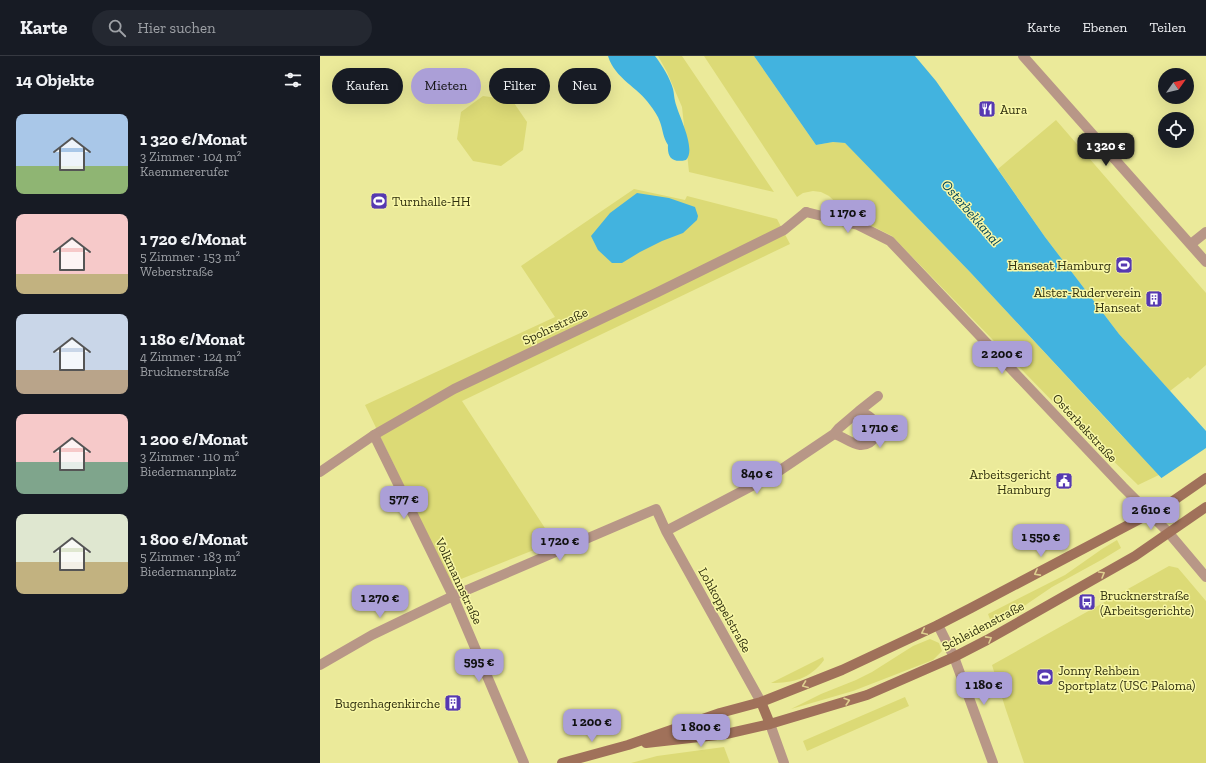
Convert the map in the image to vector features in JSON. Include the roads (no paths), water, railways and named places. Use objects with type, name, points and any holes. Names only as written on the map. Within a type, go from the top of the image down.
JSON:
[{"type":"main road","name":"Schleidenstraße","points":[[628,745],[720,713],[761,702],[842,670],[938,625],[1149,514],[1177,499],[1206,478]]},
{"type":"main road","name":"Schleidenstraße","points":[[628,745],[726,734],[770,724],[867,694],[954,657],[994,636],[1135,556],[1206,507]]},
{"type":"main road","points":[[761,702],[770,724]]},
{"type":"main road","points":[[562,763],[628,745]]},
{"type":"street","points":[[1023,56],[1206,262]]},
{"type":"street","name":"Spohrstraße","points":[[320,472],[374,436],[454,389],[784,230],[806,212]]},
{"type":"street","name":"Osterbekstraße","points":[[806,212],[858,225],[890,241],[1149,514],[1168,532],[1206,577]]},
{"type":"street","points":[[1191,244],[1206,232]]},
{"type":"street","points":[[666,531],[773,475],[834,434],[839,428],[878,396]]},
{"type":"street","points":[[834,434],[861,445],[874,440],[876,435],[876,427],[873,419],[867,414],[859,411]]},
{"type":"street","name":"Volkmannstraße","points":[[374,436],[453,596],[524,763]]},
{"type":"street","name":"Lohkoppelstraße","points":[[453,596],[656,509],[666,531],[761,702]]},
{"type":"street","points":[[320,665],[372,635],[453,596]]},
{"type":"street","points":[[938,625],[954,657],[993,763]]},
{"type":"street","points":[[770,724],[784,763]]},
{"type":"water","points":[[608,56],[655,56],[670,80],[677,107],[686,132],[689,155],[686,160],[674,160],[670,156],[668,145],[656,113],[645,99],[621,77],[611,64]]},
{"type":"water","name":"Osterbekkanal","points":[[754,56],[915,56],[936,81],[1045,237],[1119,334],[1206,431],[1206,526],[970,272],[845,143],[833,142],[816,145]]},
{"type":"water","points":[[637,193],[669,198],[695,207],[698,216],[697,220],[683,233],[662,241],[622,263],[612,263],[598,250],[591,236],[610,213]]},
{"type":"place","name":"Aura","points":[[987,109]]},
{"type":"place","name":"Turnhalle-HH","points":[[379,201]]},
{"type":"place","name":"Hanseat Hamburg","points":[[1124,265]]},
{"type":"place","name":"Alster-Ruderverein Hanseat","points":[[1154,299]]},
{"type":"place","name":"Arbeitsgericht Hamburg","points":[[1064,481]]},
{"type":"place","name":"Brucknerstraße (Arbeitsgerichte)","points":[[1087,602]]},
{"type":"place","name":"Jonny Rehbein Sportplatz (USC Paloma)","points":[[1045,677]]},
{"type":"place","name":"Bugenhagenkirche","points":[[453,703]]}]
